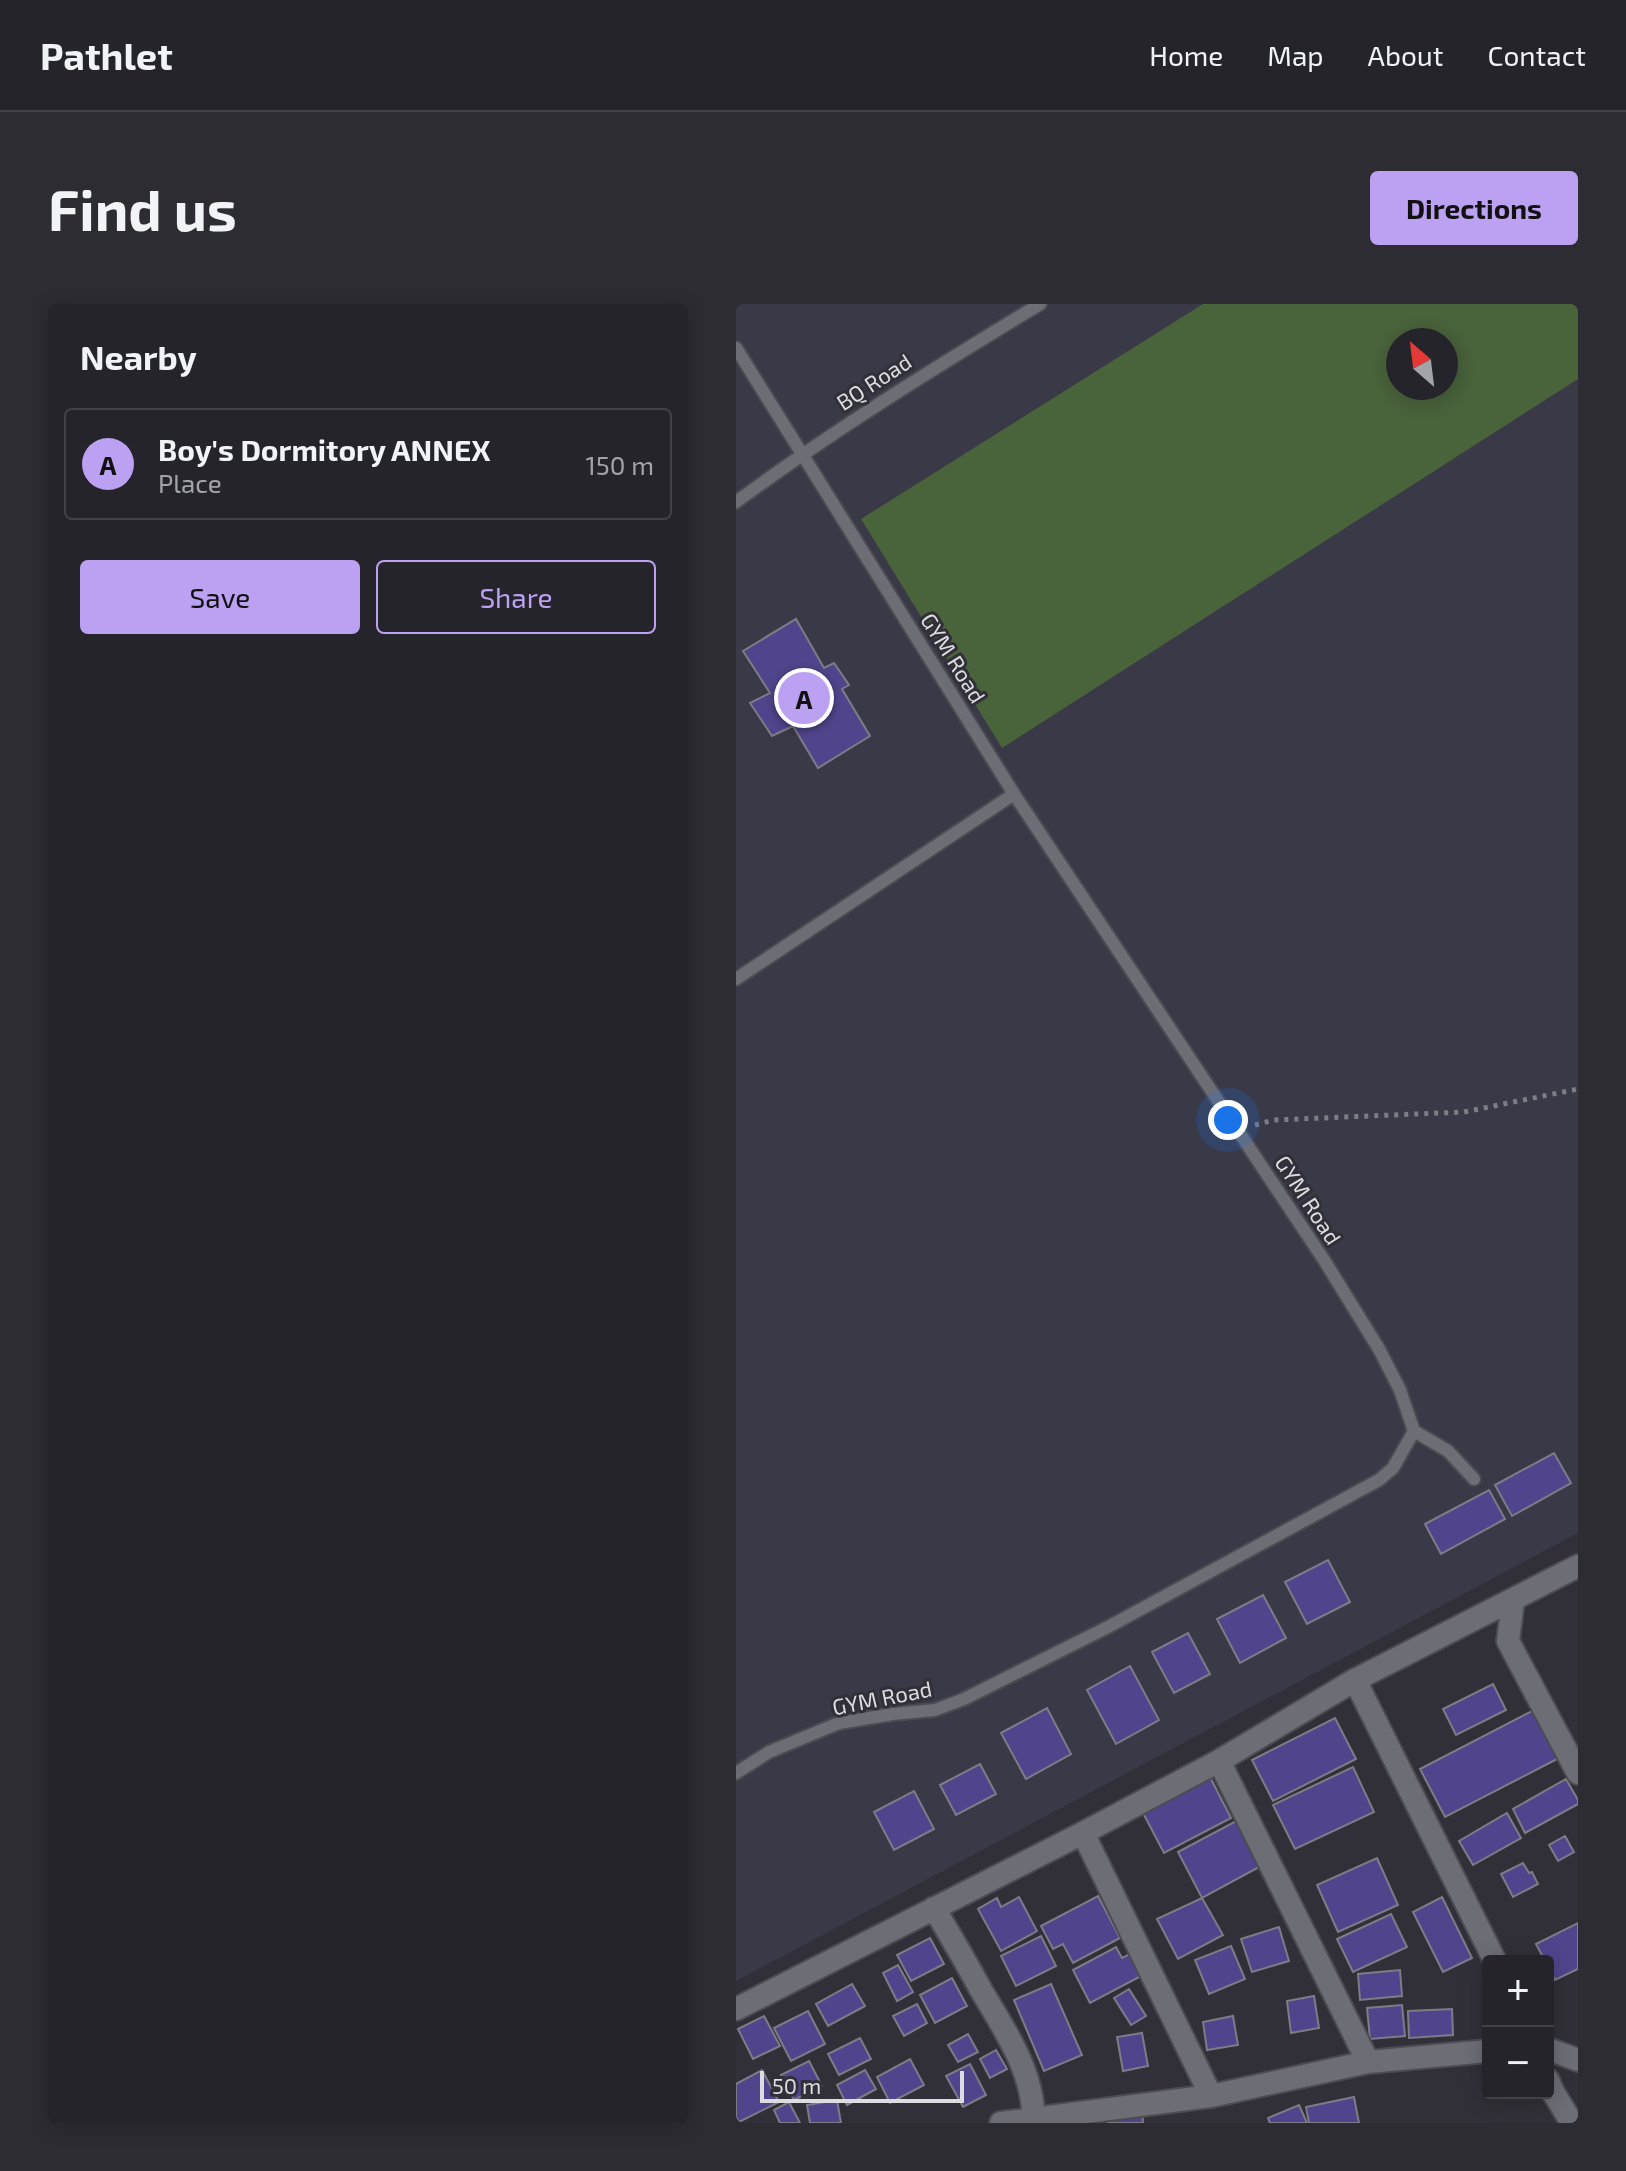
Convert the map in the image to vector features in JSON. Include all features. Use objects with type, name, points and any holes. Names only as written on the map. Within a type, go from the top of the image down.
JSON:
[{"type":"street","points":[[736,2009],[1083,1833],[1219,1761],[1355,1680],[1578,1566]]},
{"type":"street","points":[[1508,1641],[1513,1601]]},
{"type":"street","points":[[1470,1621],[1508,1641],[1578,1773]]},
{"type":"street","points":[[1355,1680],[1492,1955]]},
{"type":"street","points":[[1219,1761],[1368,2062]]},
{"type":"street","points":[[1083,1833],[1211,2096]]},
{"type":"street","points":[[934,1908],[1024,2070],[1031,2090],[1034,2120]]},
{"type":"street","points":[[1554,2051],[1578,2060]]},
{"type":"street","points":[[1001,2123],[1211,2096],[1368,2062],[1482,2052]]},
{"type":"street","points":[[1554,2094],[1572,2123]]},
{"type":"lane","name":"BQ Road","points":[[736,502],[803,453],[914,380],[1040,304]]},
{"type":"lane","name":"GYM Road","points":[[736,348],[1014,794],[1324,1260],[1379,1349],[1400,1390],[1414,1431],[1393,1468],[1379,1480],[1108,1627],[964,1699],[935,1710],[839,1723],[769,1752],[736,1773]]},
{"type":"lane","points":[[736,979],[1014,794]]},
{"type":"lane","points":[[1414,1431],[1448,1451],[1474,1479]]},
{"type":"path","points":[[1239,1130],[1274,1120],[1464,1112],[1578,1089]]},
{"type":"shaded area","points":[[736,304],[1578,304],[1578,1533],[736,1981]]},
{"type":"green space","points":[[1203,304],[1578,304],[1578,379],[1002,748],[861,519]]},
{"type":"building","points":[[796,619],[824,668],[834,663],[849,685],[842,689],[870,736],[818,768],[793,726],[772,736],[750,703],[770,693],[743,651]]},
{"type":"building","points":[[1554,1453],[1571,1483],[1512,1516],[1495,1485]]},
{"type":"building","points":[[1489,1490],[1505,1519],[1441,1554],[1425,1524]]},
{"type":"building","points":[[1328,1560],[1350,1602],[1307,1624],[1285,1582]]},
{"type":"building","points":[[1263,1595],[1286,1638],[1240,1663],[1217,1619]]},
{"type":"building","points":[[1188,1633],[1210,1674],[1174,1693],[1152,1652]]},
{"type":"building","points":[[1130,1666],[1159,1720],[1116,1744],[1087,1690]]},
{"type":"building","points":[[1493,1684],[1506,1710],[1456,1735],[1443,1709]]},
{"type":"building","points":[[1047,1708],[1071,1754],[1026,1779],[1001,1733]]},
{"type":"building","points":[[1536,1709],[1561,1757],[1445,1817],[1420,1769]]},
{"type":"building","points":[[1335,1718],[1356,1759],[1273,1801],[1252,1760]]},
{"type":"building","points":[[980,1764],[996,1794],[956,1815],[940,1785]]},
{"type":"building","points":[[1353,1767],[1374,1812],[1295,1849],[1273,1805]]},
{"type":"building","points":[[1210,1777],[1231,1818],[1164,1853],[1143,1813]]},
{"type":"building","points":[[1566,1779],[1578,1804],[1525,1833],[1513,1809]]},
{"type":"building","points":[[914,1791],[934,1829],[894,1850],[874,1812]]},
{"type":"building","points":[[1507,1813],[1521,1838],[1473,1865],[1459,1841]]},
{"type":"building","points":[[1238,1820],[1261,1866],[1202,1898],[1178,1852]]},
{"type":"building","points":[[1565,1836],[1574,1852],[1558,1861],[1549,1845]]},
{"type":"building","points":[[1377,1858],[1398,1905],[1338,1932],[1317,1885]]},
{"type":"building","points":[[1523,1863],[1538,1884],[1513,1897],[1501,1874]]},
{"type":"building","points":[[1098,1896],[1120,1938],[1073,1963],[1063,1944],[1053,1949],[1041,1926]]},
{"type":"building","points":[[1019,1897],[1037,1931],[1001,1951],[978,1909],[997,1898],[1001,1907]]},
{"type":"building","points":[[1442,1897],[1472,1958],[1443,1972],[1413,1912]]},
{"type":"building","points":[[1202,1898],[1223,1935],[1178,1959],[1157,1919]]},
{"type":"building","points":[[1391,1914],[1407,1947],[1353,1972],[1337,1939]]},
{"type":"building","points":[[1578,1923],[1578,1969],[1555,1980],[1554,1955],[1542,1955],[1536,1944]]},
{"type":"building","points":[[1279,1927],[1289,1961],[1252,1972],[1241,1939]]},
{"type":"building","points":[[1041,1936],[1056,1966],[1016,1986],[1001,1956]]},
{"type":"building","points":[[930,1938],[944,1964],[911,1981],[897,1955]]},
{"type":"building","points":[[1231,1946],[1245,1979],[1209,1994],[1195,1960]]},
{"type":"building","points":[[1116,1947],[1122,1958],[1130,1954],[1141,1976],[1090,2003],[1073,1970]]},
{"type":"building","points":[[898,1965],[913,1992],[897,2001],[883,1973]]},
{"type":"building","points":[[1400,1970],[1402,1996],[1360,2000],[1358,1974]]},
{"type":"building","points":[[952,1978],[967,2006],[935,2023],[920,1995]]},
{"type":"building","points":[[852,1984],[865,2006],[828,2026],[816,2004]]},
{"type":"building","points":[[1051,1984],[1082,2055],[1044,2071],[1014,2000]]},
{"type":"building","points":[[1129,1989],[1146,2016],[1131,2025],[1114,1998]]},
{"type":"building","points":[[1314,1996],[1319,2028],[1291,2033],[1287,2001]]},
{"type":"building","points":[[917,2004],[927,2023],[904,2036],[893,2016]]},
{"type":"building","points":[[1402,2005],[1405,2036],[1370,2039],[1367,2008]]},
{"type":"building","points":[[1452,2009],[1453,2035],[1409,2038],[1408,2011]]},
{"type":"building","points":[[808,2011],[825,2044],[791,2061],[774,2028]]},
{"type":"building","points":[[764,2016],[780,2046],[753,2059],[738,2029]]},
{"type":"building","points":[[1233,2016],[1238,2045],[1207,2050],[1203,2022]]},
{"type":"building","points":[[1142,2033],[1148,2066],[1123,2071],[1117,2037]]},
{"type":"building","points":[[968,2034],[978,2052],[958,2062],[948,2045]]},
{"type":"building","points":[[860,2038],[871,2059],[839,2075],[828,2054]]},
{"type":"building","points":[[996,2050],[1007,2069],[990,2078],[980,2059]]},
{"type":"building","points":[[910,2059],[924,2085],[890,2103],[877,2077]]},
{"type":"building","points":[[809,2061],[822,2086],[794,2100],[781,2075]]},
{"type":"building","points":[[970,2064],[986,2095],[963,2107],[946,2076]]},
{"type":"building","points":[[762,2070],[779,2102],[739,2122],[736,2117],[736,2084]]},
{"type":"building","points":[[865,2070],[876,2089],[847,2105],[837,2085]]},
{"type":"building","points":[[1354,2097],[1359,2123],[1309,2123],[1306,2107]]},
{"type":"building","points":[[837,2100],[841,2123],[810,2123],[807,2105]]},
{"type":"building","points":[[789,2102],[800,2123],[780,2123],[774,2110]]},
{"type":"building","points":[[1299,2105],[1307,2123],[1270,2123],[1268,2118]]},
{"type":"building","points":[[1142,2110],[1143,2123],[1107,2123],[1106,2115]]},
{"type":"place","name":"Boy's Dormitory ANNEX","points":[[804,698]]}]
